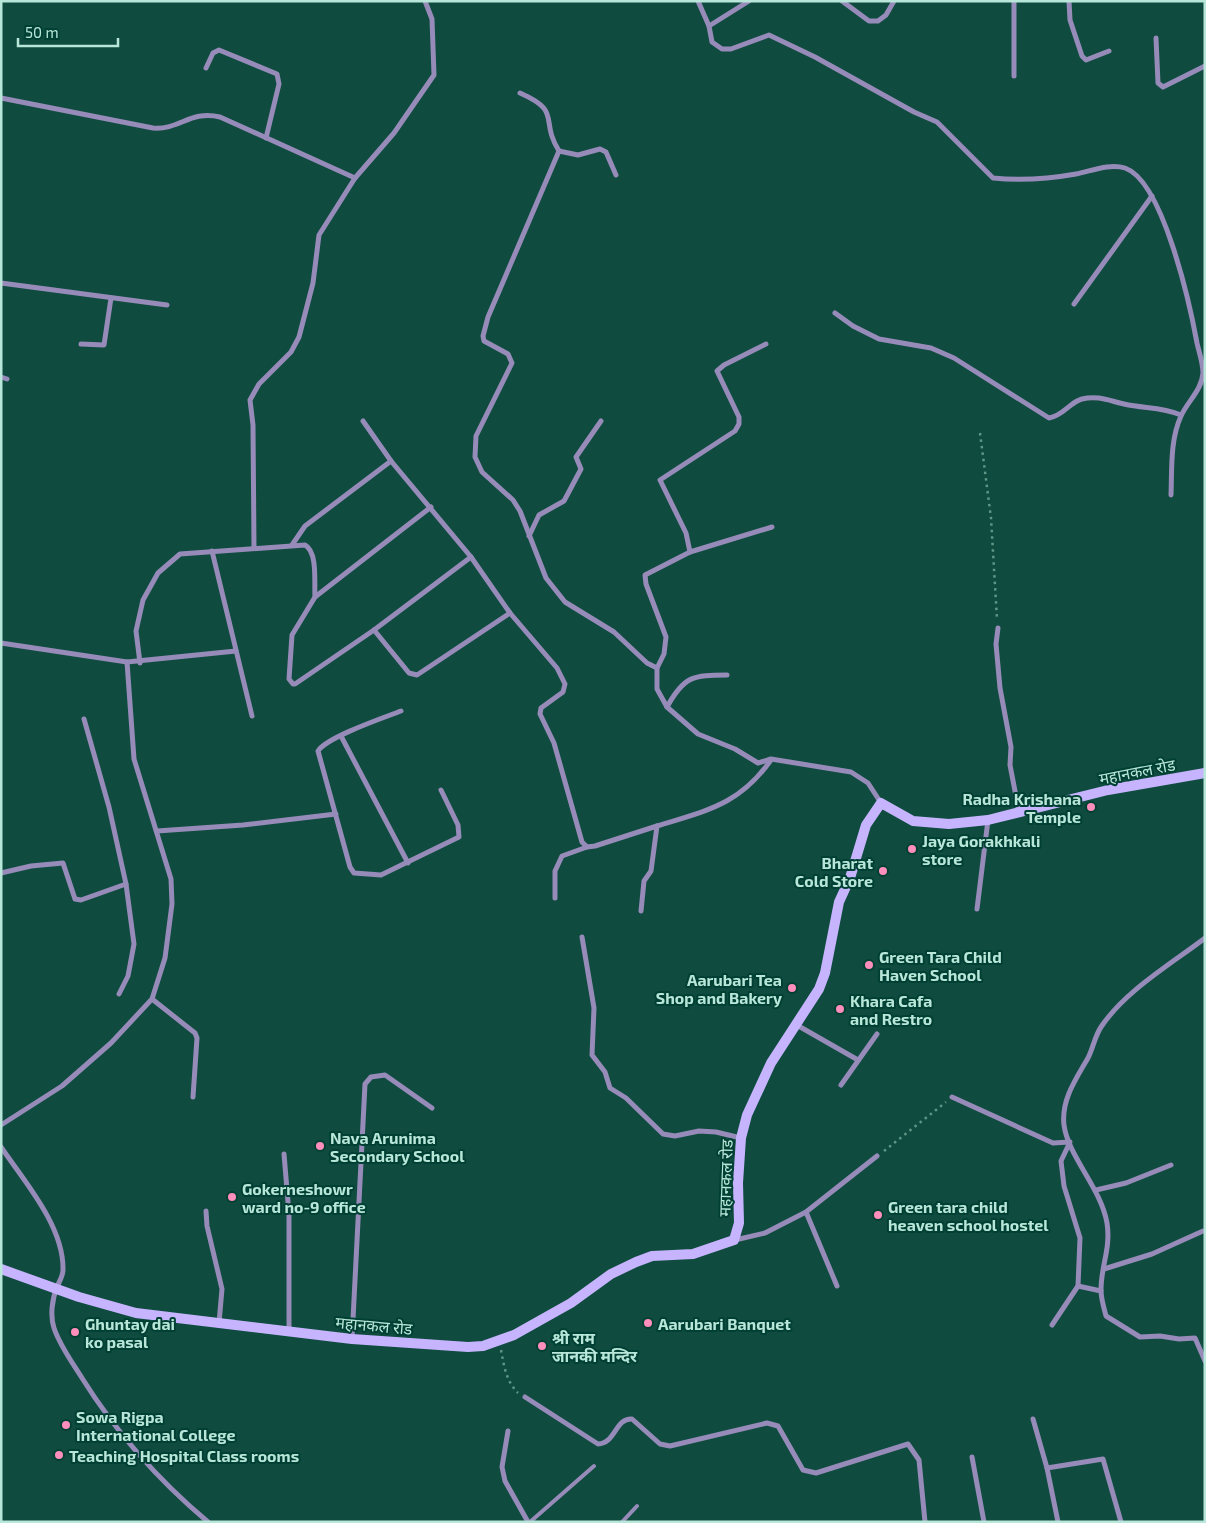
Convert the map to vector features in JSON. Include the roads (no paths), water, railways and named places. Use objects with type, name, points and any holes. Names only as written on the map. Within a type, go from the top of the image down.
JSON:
[{"type":"main road","name":"महानकल रोड","points":[[1,1269],[56,1289],[136,1313],[352,1339],[468,1347],[483,1346],[500,1341],[571,1302],[624,1266],[652,1256],[693,1254],[734,1240],[739,1223],[740,1138],[771,1062],[819,988],[825,973],[839,902],[850,878],[866,825],[881,803],[913,821],[949,824],[988,820],[1108,790],[1205,773]]},
{"type":"street","points":[[254,548],[250,400],[259,384],[290,352],[299,337],[313,283],[319,235],[355,178],[394,133],[434,75],[432,19],[425,1]]},
{"type":"street","points":[[698,1],[709,26],[712,42],[722,48],[731,49],[769,35],[815,57],[914,112],[937,122],[993,178],[1035,179],[1108,167],[1125,168],[1140,180],[1152,196],[1172,241],[1194,326],[1203,374],[1195,396],[1181,415],[1174,440],[1171,495]]},
{"type":"street","points":[[709,26],[749,1]]},
{"type":"street","points":[[842,1],[869,21],[878,21],[886,15],[894,1]]},
{"type":"street","points":[[1014,1],[1014,76]]},
{"type":"street","points":[[1069,1],[1070,20],[1082,56],[1086,60],[1109,51]]},
{"type":"street","points":[[1156,38],[1158,84],[1163,87],[1205,66]]},
{"type":"street","points":[[206,68],[213,53],[219,50],[277,74],[279,84],[266,138]]},
{"type":"street","points":[[520,93],[538,101],[546,108],[549,114],[552,140],[559,151],[578,155],[600,149],[606,152],[616,175]]},
{"type":"street","points":[[1,98],[165,129],[190,117],[210,114],[355,178]]},
{"type":"street","points":[[559,151],[492,308],[483,336],[484,341],[508,354],[512,363],[476,436],[475,457],[482,472],[513,500],[546,578],[565,602],[614,632],[647,663],[658,668]]},
{"type":"street","points":[[1074,304],[1152,196]]},
{"type":"street","points":[[1,283],[167,305]]},
{"type":"street","points":[[81,344],[104,345],[111,298]]},
{"type":"street","points":[[836,313],[879,339],[931,348],[954,358],[1049,418],[1056,417],[1081,399],[1108,398],[1124,404],[1166,408],[1181,415]]},
{"type":"street","points":[[690,552],[686,533],[660,483],[661,478],[735,431],[739,424],[739,417],[717,371],[766,344]]},
{"type":"street","points":[[1,376],[7,378]]},
{"type":"street","points":[[363,421],[391,460],[471,557],[510,613],[557,668],[565,684],[563,692],[541,708],[540,714],[554,743],[582,842],[586,846]]},
{"type":"street","points":[[529,536],[539,515],[564,501],[581,469],[576,457],[601,421]]},
{"type":"street","points":[[292,545],[305,526],[391,460]]},
{"type":"street","points":[[431,507],[315,597],[292,635],[289,679],[292,684],[295,684],[374,630],[471,557]]},
{"type":"street","points":[[772,527],[690,552],[645,576],[646,584],[666,637],[664,654],[658,668],[657,689],[667,707],[698,734],[735,749],[758,763],[771,760],[851,772],[868,783],[881,803]]},
{"type":"street","points":[[140,663],[136,631],[143,600],[158,573],[180,554],[212,550],[305,545],[309,547],[313,556],[315,597]]},
{"type":"street","points":[[212,550],[252,716]]},
{"type":"street","points":[[374,630],[409,673],[417,675],[510,613]]},
{"type":"street","points":[[998,628],[996,644],[1000,688],[1011,747],[1010,765],[1019,812]]},
{"type":"street","points":[[1,643],[140,663],[236,652]]},
{"type":"street","points":[[1,1125],[62,1086],[111,1043],[152,999],[165,958],[172,904],[171,879],[134,759],[127,662]]},
{"type":"street","points":[[667,707],[677,689],[688,678],[705,675],[727,675]]},
{"type":"street","points":[[401,711],[341,736],[322,745],[318,750],[350,867],[354,873],[381,874],[408,863],[459,836],[458,825],[441,790]]},
{"type":"street","points":[[84,719],[109,807],[126,884],[134,944],[128,976],[119,994]]},
{"type":"street","points":[[341,736],[408,863]]},
{"type":"street","points":[[555,898],[555,871],[562,856],[586,846],[595,846],[716,808],[745,791],[771,760]]},
{"type":"street","points":[[157,830],[243,825],[261,821],[336,814]]},
{"type":"street","points":[[977,909],[988,820]]},
{"type":"street","points":[[641,911],[644,881],[651,871],[657,826]]},
{"type":"street","points":[[1,873],[31,866],[62,862],[71,892],[75,899],[80,900],[126,884]]},
{"type":"street","points":[[582,937],[594,1008],[592,1055],[605,1072],[610,1088],[626,1098],[663,1134],[675,1136],[699,1131],[716,1132],[740,1138]]},
{"type":"street","points":[[1205,938],[1118,1005],[1100,1028],[1088,1057],[1075,1079],[1066,1103],[1064,1126],[1070,1142],[1096,1190],[1107,1221],[1109,1247],[1101,1291],[1106,1316],[1140,1338],[1160,1336],[1179,1339],[1195,1338],[1203,1349],[1205,1361]]},
{"type":"street","points":[[152,999],[195,1033],[197,1038],[193,1097]]},
{"type":"street","points":[[795,1024],[858,1060]]},
{"type":"street","points":[[841,1085],[877,1034]]},
{"type":"street","points":[[352,1339],[365,1084],[371,1077],[385,1075],[432,1108]]},
{"type":"street","points":[[952,1097],[1053,1143],[1070,1142]]},
{"type":"street","points":[[1052,1325],[1078,1286],[1080,1238],[1064,1186],[1061,1161],[1070,1142]]},
{"type":"street","points":[[1,1147],[34,1193],[62,1252],[63,1272],[56,1289],[52,1316],[54,1328],[70,1358],[108,1418],[138,1456],[208,1522]]},
{"type":"street","points":[[284,1154],[289,1214],[289,1331]]},
{"type":"street","points":[[734,1240],[765,1232],[806,1212],[877,1156]]},
{"type":"street","points":[[1096,1190],[1126,1183],[1171,1165]]},
{"type":"street","points":[[206,1211],[207,1226],[222,1289],[219,1323]]},
{"type":"street","points":[[806,1212],[837,1286]]},
{"type":"street","points":[[1104,1269],[1152,1254],[1203,1230]]},
{"type":"street","points":[[1078,1286],[1101,1291]]},
{"type":"street","points":[[525,1397],[598,1444],[610,1440],[621,1423],[626,1419],[632,1420],[660,1444],[670,1446],[767,1423],[778,1426],[803,1470],[809,1473],[816,1473],[908,1444],[919,1460],[925,1522]]},
{"type":"street","points":[[1034,1419],[1047,1468],[1058,1522]]},
{"type":"street","points":[[508,1430],[502,1467],[505,1482],[529,1522]]},
{"type":"street","points":[[972,1457],[984,1522]]},
{"type":"street","points":[[1047,1468],[1104,1459],[1122,1522]]},
{"type":"lane","points":[[529,1522],[594,1466]]},
{"type":"lane","points":[[622,1522],[637,1506]]},
{"type":"place","name":"Radha Krishana Temple","points":[[1091,807]]},
{"type":"place","name":"Jaya Gorakhkali store","points":[[912,849]]},
{"type":"place","name":"Bharat Cold Store","points":[[883,871]]},
{"type":"place","name":"Green Tara Child Haven School","points":[[869,965]]},
{"type":"place","name":"Aarubari Tea Shop and Bakery","points":[[792,988]]},
{"type":"place","name":"Khara Cafa and Restro","points":[[840,1009]]},
{"type":"place","name":"Nava Arunima Secondary School","points":[[320,1146]]},
{"type":"place","name":"Gokerneshowr ward no-9 office","points":[[232,1197]]},
{"type":"place","name":"Green tara child heaven school hostel","points":[[878,1215]]},
{"type":"place","name":"Aarubari Banquet","points":[[648,1323]]},
{"type":"place","name":"Ghuntay dai ko pasal","points":[[75,1332]]},
{"type":"place","name":"श्री राम जानकी मन्दिर","points":[[542,1346]]},
{"type":"place","name":"Sowa Rigpa International College","points":[[66,1425]]},
{"type":"place","name":"Teaching Hospital Class rooms","points":[[59,1455]]}]
